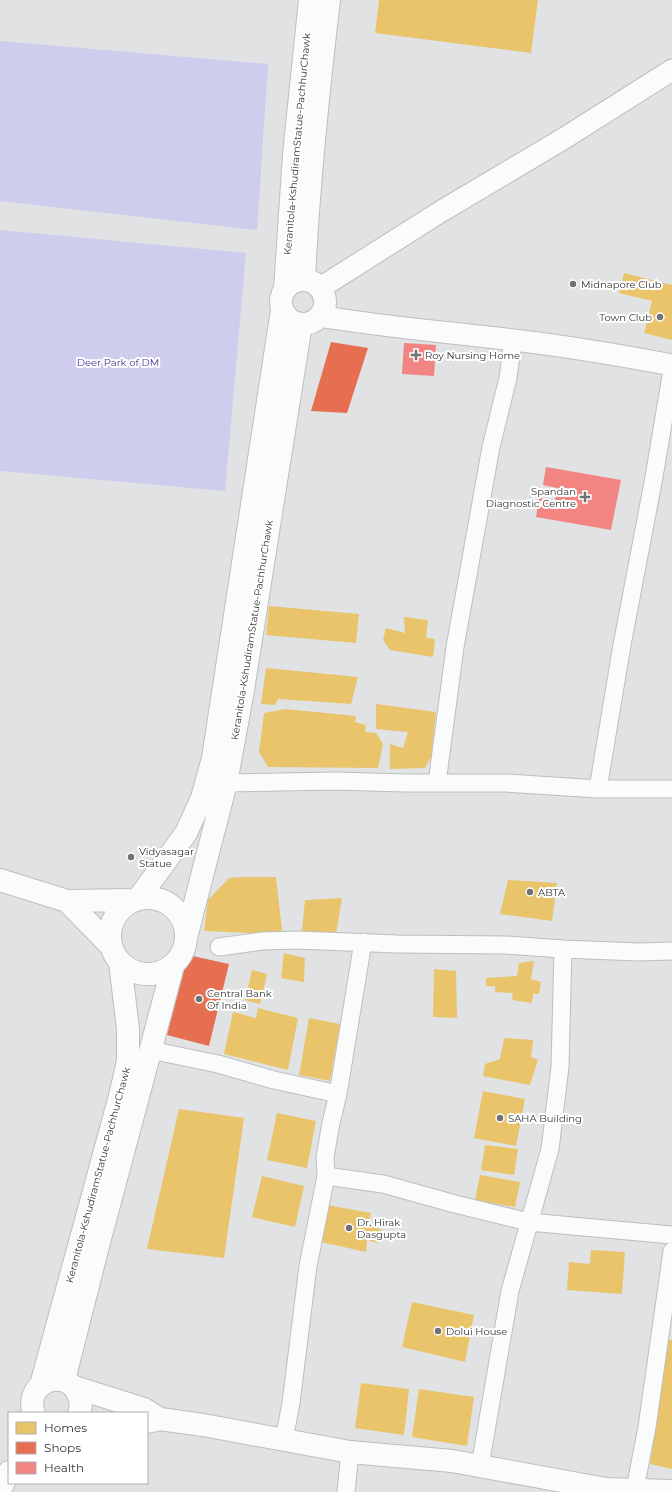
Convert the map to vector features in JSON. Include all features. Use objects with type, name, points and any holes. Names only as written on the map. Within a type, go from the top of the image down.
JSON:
[{"type":"main road","name":"Keranitola-KshudiramStatue-PachhurChawk","points":[[69,1384],[150,1050],[173,966],[184,952],[187,934],[226,783],[310,320],[324,307],[324,297],[312,284],[308,202],[322,0]]},
{"type":"main road","name":"Keranitola-KshudiramStatue-PachhurChawk","points":[[34,1412],[32,1407],[34,1395],[41,1385],[120,1096],[128,1061],[128,1030],[110,927],[119,911],[136,899],[186,833],[202,798],[213,758],[282,310],[280,299],[285,289],[294,154],[322,0]]},
{"type":"main road","points":[[285,289],[294,281],[312,284]]},
{"type":"main road","points":[[282,310],[290,320],[310,320]]},
{"type":"main road","points":[[0,880],[67,901],[136,899]]},
{"type":"main road","name":"Keranitola-KshudiramStatue-PachhurChawk","points":[[136,899],[152,897],[169,903],[182,916],[187,934]]},
{"type":"main road","points":[[67,901],[131,971],[145,975],[160,973],[173,966]]},
{"type":"main road","points":[[41,1385],[52,1380],[69,1384],[144,1409],[146,1412]]},
{"type":"main road","points":[[69,1384],[80,1396],[81,1407],[79,1412]]},
{"type":"main road","points":[[153,1420],[203,1425],[350,1452],[452,1461],[606,1491],[635,1489],[672,1491]]},
{"type":"main road","points":[[0,1490],[8,1474]]},
{"type":"street","points":[[312,284],[440,212],[563,139],[672,70]]},
{"type":"street","points":[[310,320],[354,322],[513,340],[600,351],[672,365]]},
{"type":"street","points":[[437,783],[457,633],[490,447],[508,378],[513,340]]},
{"type":"street","points":[[598,789],[622,645],[654,477],[672,370]]},
{"type":"street","points":[[226,783],[335,781],[506,783],[598,789],[672,789]]},
{"type":"street","points":[[219,948],[262,941],[298,940],[397,944],[506,945],[638,952],[672,951]]},
{"type":"street","points":[[284,1440],[291,1403],[308,1266],[326,1176],[325,1157],[338,1094],[363,942]]},
{"type":"street","points":[[480,1466],[510,1291],[550,1149],[559,1074],[563,949]]},
{"type":"street","points":[[150,1050],[218,1064],[274,1080],[338,1094]]},
{"type":"street","points":[[326,1176],[383,1184],[455,1204],[529,1222],[672,1235]]},
{"type":"street","points":[[635,1489],[647,1427],[672,1251]]},
{"type":"street","points":[[346,1492],[350,1452]]},
{"type":"green space","points":[[0,41],[268,64],[257,230],[0,201]]},
{"type":"green space","name":"Deer Park of DM","points":[[0,230],[246,253],[225,491],[0,471]]},
{"type":"building: Homes","points":[[379,0],[538,0],[531,53],[375,33]]},
{"type":"building: Homes","name":"Town Club","points":[[624,273],[672,285],[672,340],[644,333],[652,301],[619,293]]},
{"type":"building: Homes","points":[[269,606],[359,614],[356,643],[266,635]]},
{"type":"building: Homes","points":[[404,617],[428,620],[426,638],[435,639],[433,657],[390,650],[383,640],[386,628],[405,633]]},
{"type":"building: Homes","points":[[266,668],[358,677],[351,704],[278,699],[275,705],[261,704]]},
{"type":"building: Homes","points":[[376,704],[436,712],[431,758],[425,768],[390,769],[390,744],[403,748],[408,732],[376,729]]},
{"type":"building: Homes","points":[[285,709],[356,716],[355,722],[366,725],[365,732],[376,733],[383,744],[378,768],[268,767],[259,752],[264,713]]},
{"type":"building: Homes","points":[[276,877],[282,930],[272,934],[204,931],[208,900],[229,878]]},
{"type":"building: Homes","name":"ABTA","points":[[508,880],[557,883],[552,921],[500,914]]},
{"type":"building: Homes","points":[[342,898],[336,934],[302,931],[305,900]]},
{"type":"building: Homes","points":[[284,953],[305,958],[304,982],[281,978]]},
{"type":"building: Homes","points":[[534,961],[531,979],[541,982],[539,994],[533,994],[532,1003],[512,1000],[513,993],[495,992],[495,986],[486,986],[486,978],[517,976],[519,963]]},
{"type":"building: Homes","points":[[434,969],[456,971],[457,1018],[433,1017]]},
{"type":"building: Homes","points":[[252,970],[267,974],[260,1004],[245,1000]]},
{"type":"building: Homes","points":[[258,1008],[298,1018],[288,1070],[224,1054],[233,1012],[256,1018]]},
{"type":"building: Homes","points":[[309,1018],[340,1024],[330,1081],[299,1075]]},
{"type":"building: Homes","points":[[504,1038],[533,1040],[531,1057],[538,1060],[530,1085],[483,1076],[485,1064],[500,1059]]},
{"type":"building: Homes","name":"SAHA Building","points":[[483,1091],[525,1099],[516,1146],[474,1138]]},
{"type":"building: Homes","points":[[179,1109],[244,1118],[224,1258],[147,1249]]},
{"type":"building: Homes","points":[[277,1113],[316,1121],[307,1168],[267,1160]]},
{"type":"building: Homes","points":[[485,1145],[518,1149],[514,1175],[481,1170]]},
{"type":"building: Homes","points":[[480,1175],[520,1182],[515,1207],[475,1200]]},
{"type":"building: Homes","points":[[262,1176],[304,1186],[295,1227],[252,1217]]},
{"type":"building: Homes","name":"Dr. Hirak Dasgupta","points":[[327,1205],[371,1213],[368,1225],[382,1230],[378,1243],[367,1240],[366,1252],[321,1242]]},
{"type":"building: Homes","points":[[591,1250],[625,1252],[622,1294],[567,1290],[569,1262],[590,1264]]},
{"type":"building: Homes","name":"Dolui House","points":[[412,1302],[474,1315],[465,1362],[402,1347]]},
{"type":"building: Homes","points":[[667,1339],[672,1340],[672,1469],[650,1464]]},
{"type":"building: Homes","points":[[361,1383],[409,1389],[404,1435],[355,1428]]},
{"type":"building: Homes","points":[[419,1389],[474,1397],[467,1446],[412,1437]]},
{"type":"building: Shops","points":[[331,342],[368,348],[347,413],[311,411]]},
{"type":"building: Shops","name":"Central Bank Of India","points":[[188,955],[229,964],[209,1046],[167,1035]]},
{"type":"building: Health","points":[[404,343],[436,345],[434,376],[402,374]]},
{"type":"building: Health","points":[[546,467],[621,480],[611,530],[536,517],[539,498],[555,501],[557,488],[543,485]]},
{"type":"place","name":"Midnapore Club","points":[[573,284]]},
{"type":"place","name":"Town Club","points":[[660,317]]},
{"type":"place","name":"Roy Nursing Home","points":[[416,355]]},
{"type":"place","name":"Spandan Diagnostic Centre","points":[[585,497]]},
{"type":"place","name":"Vidyasagar Statue","points":[[131,857]]},
{"type":"place","name":"ABTA","points":[[530,892]]},
{"type":"place","name":"Central Bank Of India","points":[[199,999]]},
{"type":"place","name":"SAHA Building","points":[[500,1118]]},
{"type":"place","name":"Dr. Hirak Dasgupta","points":[[349,1228]]},
{"type":"place","name":"Dolui House","points":[[438,1331]]}]
